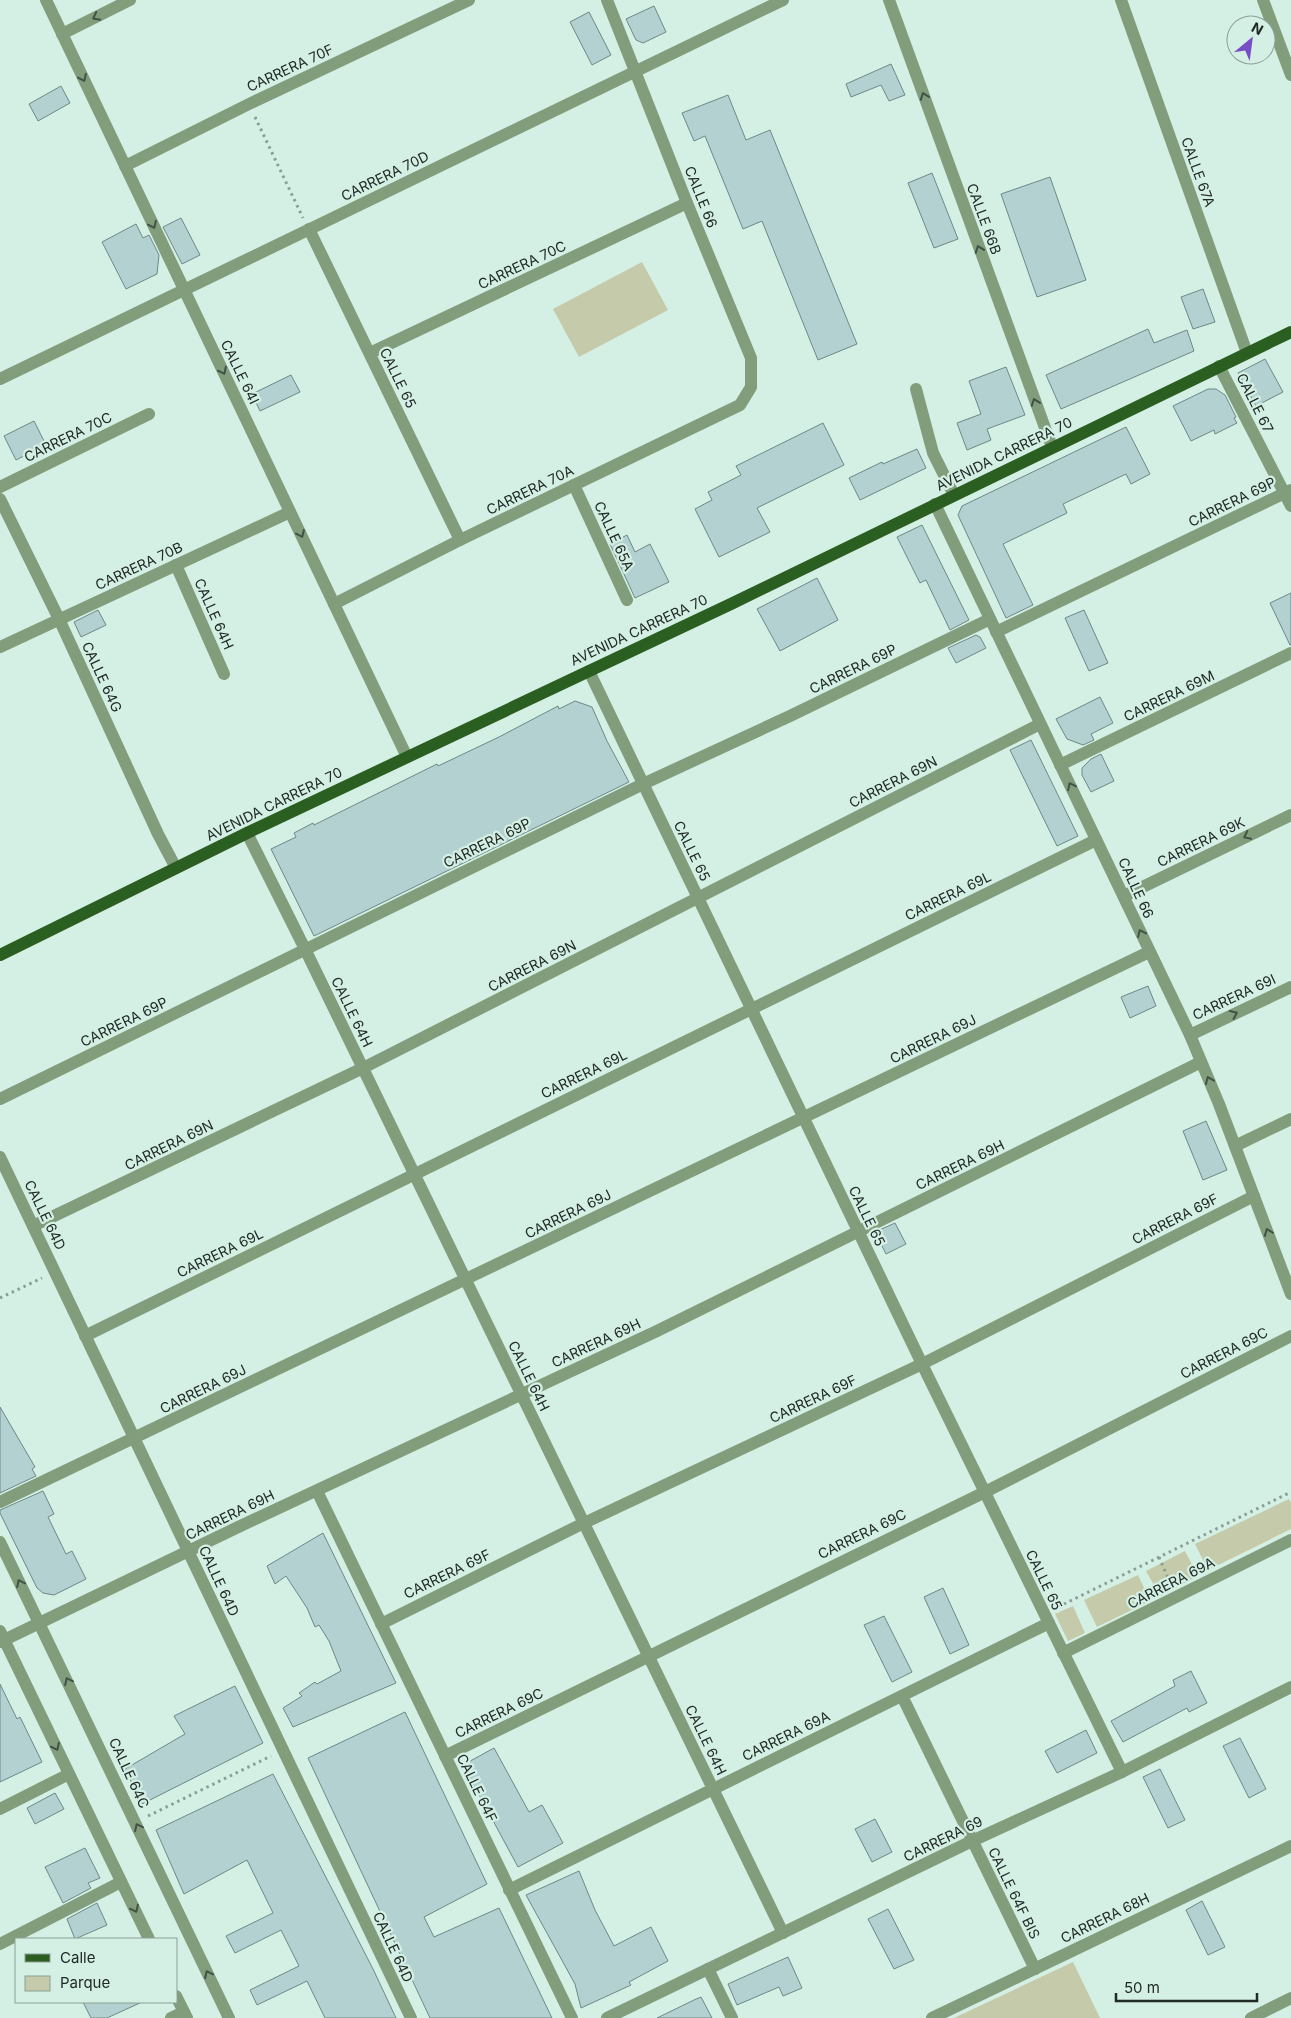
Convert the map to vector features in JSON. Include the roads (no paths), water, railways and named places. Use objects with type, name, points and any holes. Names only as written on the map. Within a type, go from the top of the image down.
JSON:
[{"type":"main road","name":"AVENIDA CARRERA 70","points":[[0,955],[247,833],[589,671],[1291,332]]},
{"type":"street","name":"CALLE 64I","points":[[46,0],[407,757]]},
{"type":"street","points":[[62,34],[130,0]]},
{"type":"street","name":"CARRERA 70F","points":[[125,166],[249,104],[469,0]]},
{"type":"street","name":"CALLE 66","points":[[607,0],[687,203],[751,358],[751,387],[740,405]]},
{"type":"street","name":"CARRERA 70D","points":[[0,379],[783,0]]},
{"type":"street","name":"CALLE 66B","points":[[889,0],[1052,448]]},
{"type":"street","name":"CALLE 67A","points":[[1121,0],[1247,353]]},
{"type":"street","points":[[1263,0],[1291,75]]},
{"type":"street","name":"CARRERA 70C","points":[[370,354],[687,203]]},
{"type":"street","name":"CALLE 65","points":[[309,229],[460,540]]},
{"type":"street","name":"CALLE 67","points":[[1219,366],[1288,491],[1291,506]]},
{"type":"street","points":[[916,389],[934,453],[954,495]]},
{"type":"street","name":"CARRERA 70A","points":[[334,604],[460,540],[740,405]]},
{"type":"street","name":"CARRERA 70C","points":[[0,487],[149,414]]},
{"type":"street","name":"CALLE 65A","points":[[574,485],[626,600]]},
{"type":"street","name":"CARRERA 69P","points":[[996,632],[1288,491]]},
{"type":"street","name":"CALLE 64G","points":[[0,499],[59,619],[158,834],[176,868]]},
{"type":"street","name":"CALLE 66","points":[[935,504],[1190,1035],[1254,1196],[1285,1261],[1291,1294]]},
{"type":"street","name":"CARRERA 70B","points":[[0,647],[290,512]]},
{"type":"street","name":"CALLE 64H","points":[[176,565],[224,674]]},
{"type":"street","name":"CARRERA 69P","points":[[0,1099],[643,784],[790,716],[990,619]]},
{"type":"street","name":"CARRERA 69M","points":[[1060,765],[1291,653]]},
{"type":"street","name":"CALLE 65","points":[[589,671],[858,1232],[1122,1772]]},
{"type":"street","name":"CARRERA 69N","points":[[33,1226],[363,1068],[1040,724]]},
{"type":"street","name":"CARRERA 69K","points":[[1124,896],[1291,815]]},
{"type":"street","name":"CALLE 64H","points":[[247,833],[415,1174],[783,1933]]},
{"type":"street","name":"CARRERA 69L","points":[[85,1336],[1096,840]]},
{"type":"street","name":"CARRERA 69J","points":[[0,1502],[1149,952]]},
{"type":"street","name":"CARRERA 69I","points":[[1190,1035],[1291,987]]},
{"type":"street","name":"CARRERA 69H","points":[[1,1638],[40,1623],[657,1331],[1202,1062]]},
{"type":"street","points":[[1235,1146],[1291,1118]]},
{"type":"street","name":"CALLE 64D","points":[[0,1157],[410,2018]]},
{"type":"street","name":"CARRERA 69F","points":[[381,1624],[584,1523],[922,1364],[1254,1196]]},
{"type":"street","name":"CARRERA 69C","points":[[445,1756],[648,1655],[985,1492],[1291,1336]]},
{"type":"street","name":"CALLE 64F","points":[[317,1491],[572,2018]]},
{"type":"street","name":"CARRERA 69A","points":[[1064,1653],[1291,1540]]},
{"type":"street","name":"CALLE 64C","points":[[0,1542],[229,2018]]},
{"type":"street","name":"CARRERA 69A","points":[[510,1890],[902,1696],[1047,1619]]},
{"type":"street","points":[[1,1638],[149,1938]]},
{"type":"street","name":"CARRERA 69","points":[[607,2018],[972,1841],[1122,1772],[1291,1687]]},
{"type":"street","name":"CALLE 64F BIS","points":[[902,1696],[1035,1969]]},
{"type":"street","points":[[0,1808],[69,1774]]},
{"type":"street","name":"CARRERA 68H","points":[[932,2018],[1291,1846]]},
{"type":"street","points":[[0,1944],[122,1882]]},
{"type":"street","points":[[708,1969],[732,2018]]},
{"type":"street","points":[[1251,2018],[1291,1998]]},
{"type":"street","points":[[171,2018],[186,2015],[178,2000]]}]
